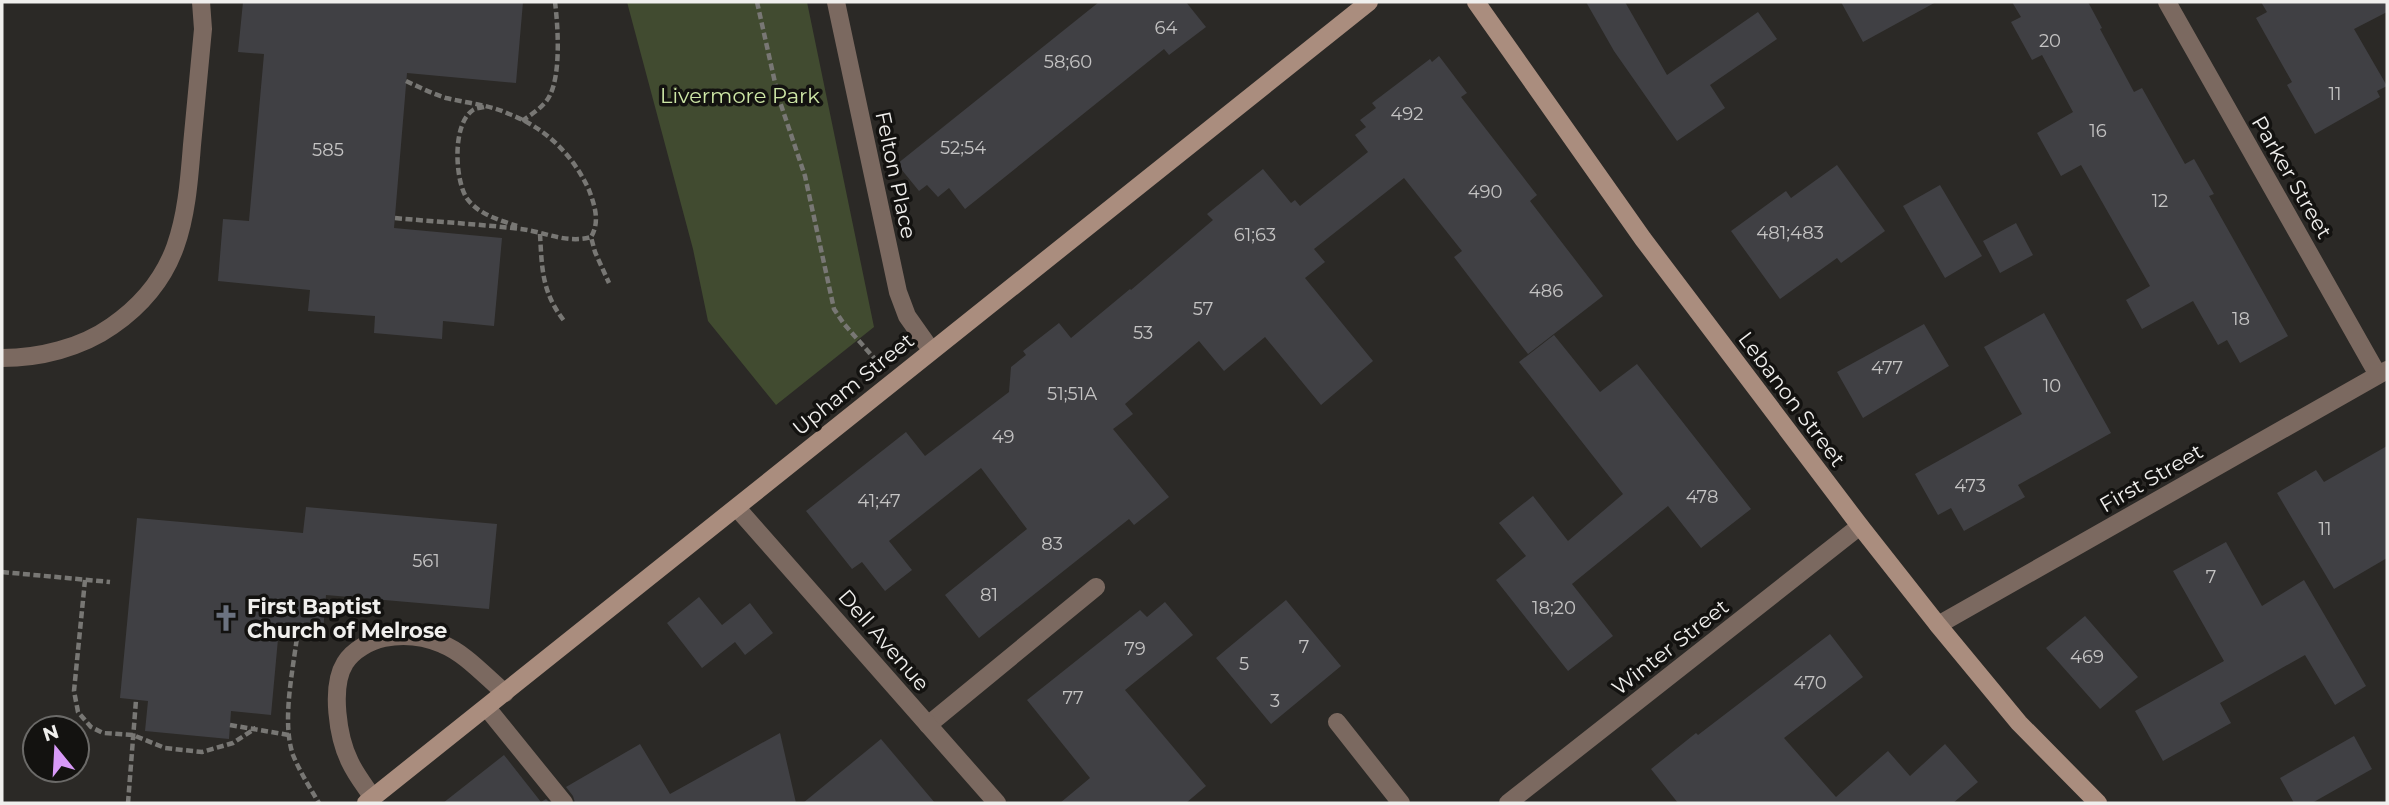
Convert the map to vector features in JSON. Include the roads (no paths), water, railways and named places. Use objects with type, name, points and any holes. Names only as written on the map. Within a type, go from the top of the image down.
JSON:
[{"type":"main road","name":"Upham Street","points":[[370,801],[1369,2]]},
{"type":"main road","name":"Lebanon Street","points":[[1476,2],[1643,239],[1860,526],[2019,723],[2098,803]]},
{"type":"street","points":[[2,358],[44,354],[97,337],[147,298],[163,276],[176,250],[187,202],[202,29],[201,2]]},
{"type":"street","name":"Felton Place","points":[[836,2],[898,292],[907,316],[931,350]]},
{"type":"street","name":"Parker Street","points":[[2167,2],[2383,372]]},
{"type":"street","name":"First Street","points":[[1938,625],[2383,372]]},
{"type":"street","name":"Dell Avenue","points":[[737,508],[997,803]]},
{"type":"street","name":"Winter Street","points":[[1508,803],[1860,526]]},
{"type":"street","points":[[928,725],[1096,587]]},
{"type":"street","points":[[370,801],[340,736],[338,684],[345,662],[353,654],[374,640],[412,635],[454,650],[505,693]]},
{"type":"street","points":[[487,708],[564,803]]},
{"type":"street","points":[[1338,722],[1401,803]]},
{"type":"place","name":"First Baptist Church of Melrose","points":[[226,618]]},
{"type":"park label","name":"Livermore Park","points":[[740,95]]}]
